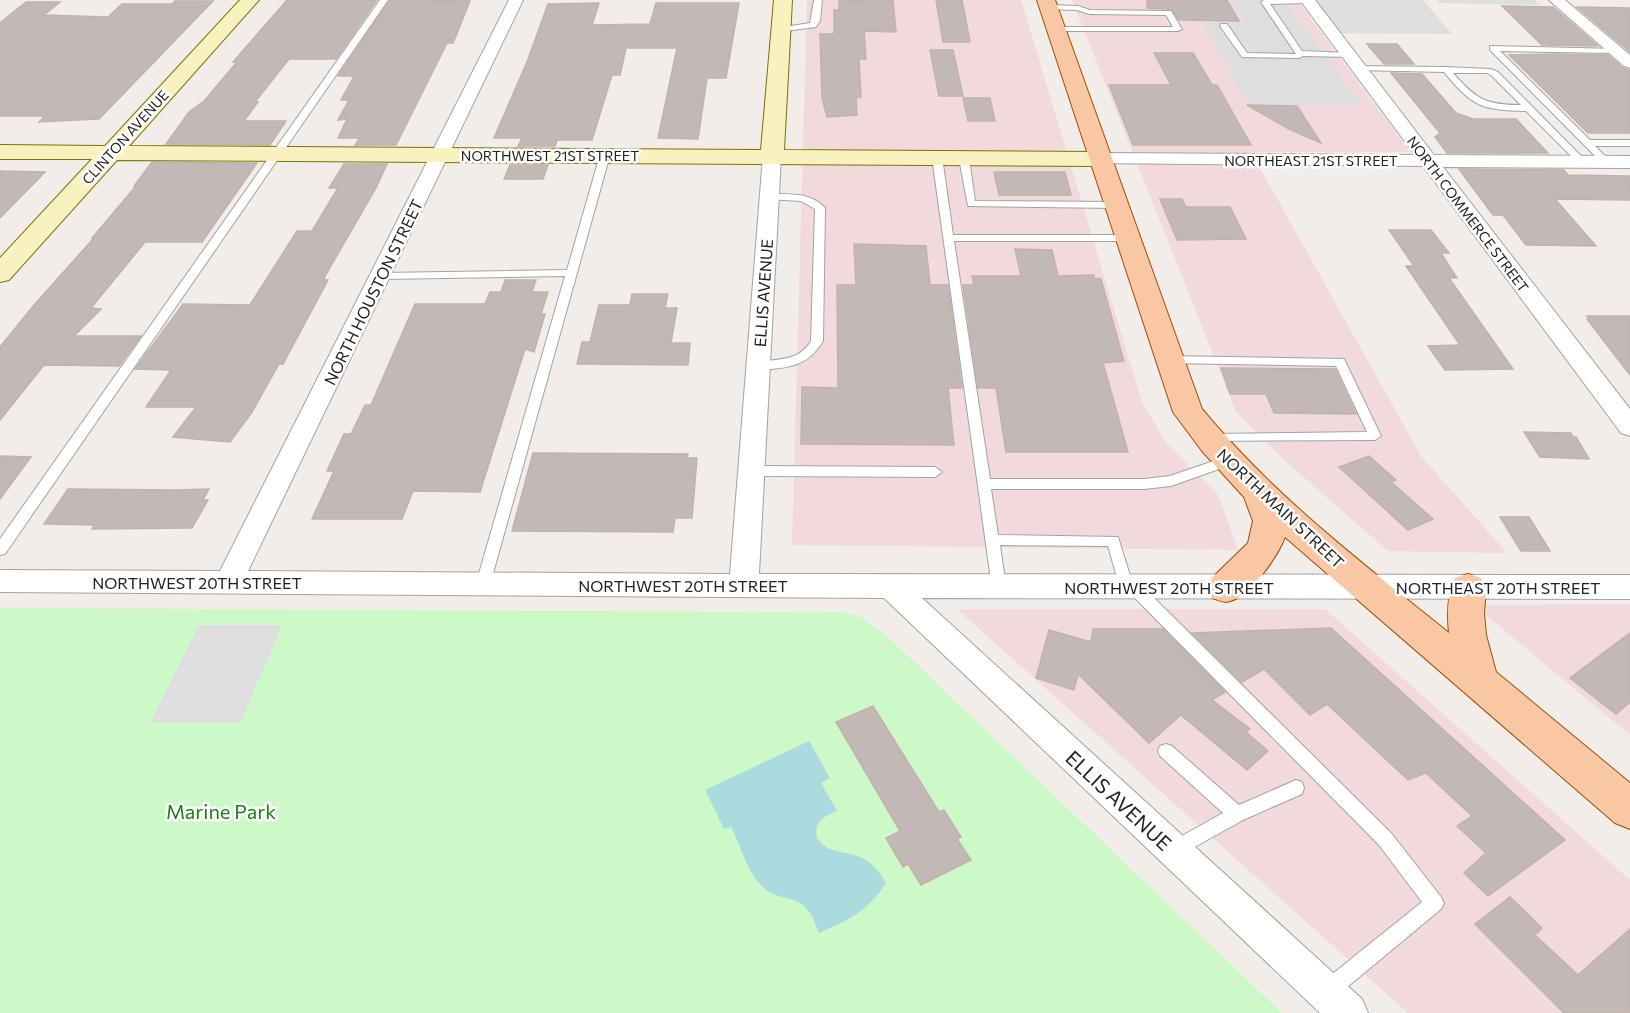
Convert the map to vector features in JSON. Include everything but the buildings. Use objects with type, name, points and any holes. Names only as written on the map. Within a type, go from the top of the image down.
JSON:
[{"type":"main road","name":"NORTH MAIN STREET","points":[[1048,4],[1099,159],[1188,412],[1218,450],[1257,490],[1366,587],[1630,809]]},
{"type":"main road","points":[[1225,588],[1255,561],[1264,543],[1270,524],[1257,490]]},
{"type":"main road","points":[[1468,588],[1464,610],[1466,636],[1480,681]]},
{"type":"street","name":"CLINTON AVENUE","points":[[0,274],[250,0]]},
{"type":"street","name":"NORTH HOUSTON STREET","points":[[228,583],[516,0]]},
{"type":"street","name":"ELLIS AVENUE","points":[[744,585],[783,0]]},
{"type":"street","name":"NORTH COMMERCE STREET","points":[[1307,0],[1630,427]]},
{"type":"street","points":[[1556,0],[1630,63]]},
{"type":"street","name":"NORTHWEST 21ST STREET","points":[[0,152],[1099,159]]},
{"type":"street","name":"NORTHEAST 21ST STREET","points":[[1099,159],[1630,162]]},
{"type":"street","name":"NORTHWEST 20TH STREET","points":[[0,581],[1366,587]]},
{"type":"street","name":"ELLIS AVENUE","points":[[891,586],[1337,1003]]},
{"type":"street","name":"NORTHEAST 20TH STREET","points":[[1366,587],[1630,587]]},
{"type":"lane","points":[[0,550],[384,0]]},
{"type":"lane","points":[[781,30],[813,25],[816,21],[818,0]]},
{"type":"lane","points":[[1307,0],[1265,2],[1300,53],[1353,62],[1482,70],[1496,74],[1582,162]]},
{"type":"lane","points":[[1048,4],[1078,8],[1089,12],[1168,13],[1178,29],[1056,29]]},
{"type":"lane","points":[[1224,26],[1245,55],[1292,57],[1299,56],[1300,53]]},
{"type":"lane","points":[[1606,162],[1493,48],[1616,51]]},
{"type":"lane","points":[[1444,69],[1479,104],[1498,108],[1529,108]]},
{"type":"lane","points":[[1587,142],[1630,143]]},
{"type":"lane","points":[[483,584],[605,155]]},
{"type":"lane","points":[[937,157],[999,587]]},
{"type":"lane","points":[[964,158],[971,204],[1117,205]]},
{"type":"lane","points":[[758,366],[792,363],[802,359],[812,352],[817,341],[820,208],[815,202],[806,199],[769,197]]},
{"type":"lane","points":[[950,238],[1128,238]]},
{"type":"lane","points":[[381,276],[571,273]]},
{"type":"lane","points":[[984,484],[1144,484],[1171,481],[1218,450],[1375,436],[1340,362],[1170,360]]},
{"type":"lane","points":[[752,471],[934,472]]},
{"type":"lane","points":[[992,540],[1113,541],[1130,587],[1385,839],[1436,903],[1337,1003]]},
{"type":"lane","points":[[1167,751],[1237,814]]},
{"type":"lane","points":[[1173,850],[1237,814],[1296,788]]},
{"type":"shaded area","points":[[807,0],[1021,0],[1142,402],[1167,444],[1218,495],[1238,550],[792,545]]},
{"type":"shaded area","points":[[1072,0],[1297,0],[1410,152],[1251,152],[1421,456],[1507,553],[1388,551],[1292,467],[1236,412]]},
{"type":"shaded area","points":[[1230,0],[1283,0],[1334,67],[1227,67],[1201,22],[1244,22]]},
{"type":"shaded area","points":[[1307,0],[1423,0],[1452,34],[1332,33]]},
{"type":"shaded area","points":[[1437,0],[1534,0],[1539,5],[1440,3]]},
{"type":"shaded area","points":[[1227,69],[1335,69],[1362,105],[1249,105]]},
{"type":"shaded area","points":[[1630,604],[1630,735],[1474,605]]},
{"type":"shaded area","points":[[957,609],[1325,609],[1630,880],[1630,1013],[1408,1013]]},
{"type":"shaded area","points":[[199,625],[282,625],[240,723],[150,723]]},
{"type":"green space","name":"Marine Park","points":[[0,608],[843,612],[861,617],[886,635],[1282,1013],[0,1013]]},
{"type":"water","points":[[809,741],[830,778],[821,783],[837,811],[818,824],[817,838],[824,846],[832,850],[858,856],[868,861],[886,883],[872,901],[857,914],[819,933],[806,908],[792,899],[775,895],[754,877],[731,827],[724,829],[705,790]]}]
